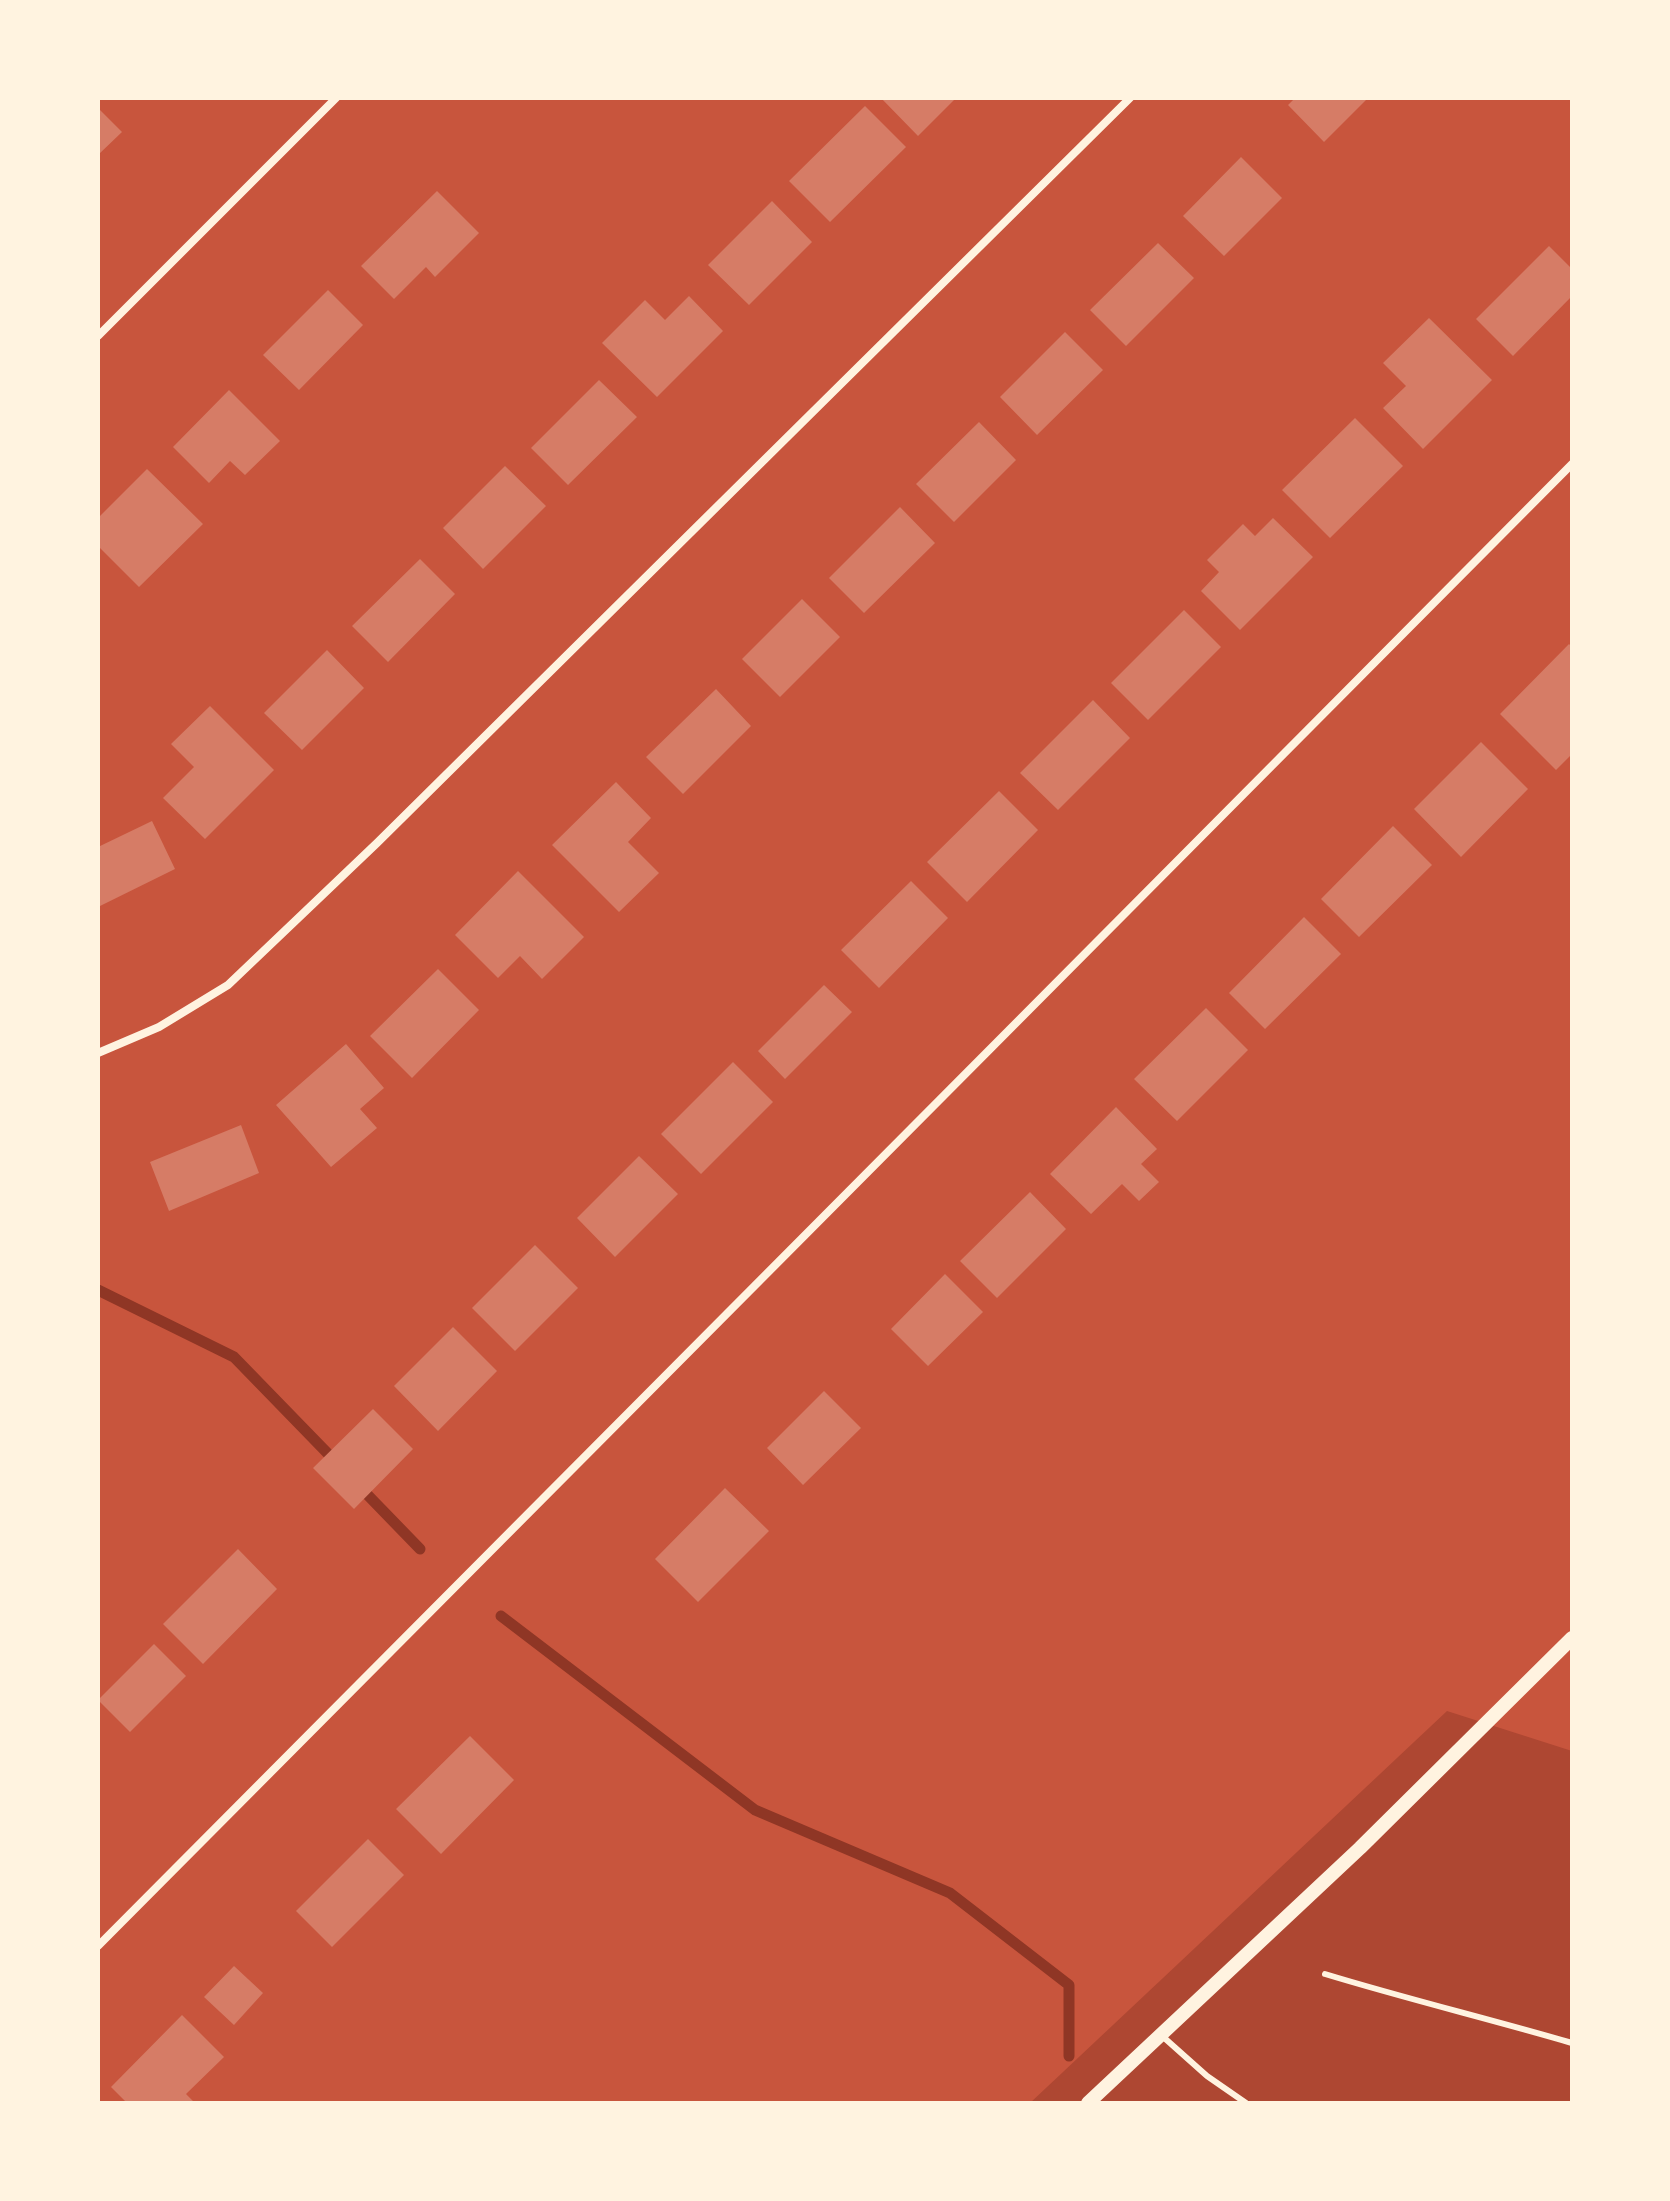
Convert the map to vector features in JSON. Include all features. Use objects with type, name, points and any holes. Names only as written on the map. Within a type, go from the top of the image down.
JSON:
[{"type":"street","points":[[98,336],[336,98]]},
{"type":"street","points":[[98,1053],[159,1027],[228,985],[411,809],[1130,98]]},
{"type":"street","points":[[98,1946],[1572,464]]},
{"type":"street","points":[[1088,2103],[1360,1848],[1572,1638]]},
{"type":"lane","points":[[1325,1974],[1572,2043]]},
{"type":"lane","points":[[1161,2035],[1207,2076],[1246,2103]]},
{"type":"shaded area","points":[[1447,1711],[1572,1751],[1572,2103],[1030,2103]]},
{"type":"building","points":[[881,98],[956,98],[918,136]]},
{"type":"building","points":[[1295,98],[1368,98],[1324,142],[1288,105]]},
{"type":"building","points":[[865,106],[906,147],[830,222],[789,181]]},
{"type":"building","points":[[98,108],[122,132],[98,155]]},
{"type":"building","points":[[1241,157],[1282,198],[1224,256],[1183,216]]},
{"type":"building","points":[[437,191],[479,233],[435,277],[426,267],[394,299],[361,266]]},
{"type":"building","points":[[772,201],[812,242],[749,305],[708,265]]},
{"type":"building","points":[[1158,243],[1194,278],[1126,346],[1090,310]]},
{"type":"building","points":[[1549,246],[1572,269],[1572,296],[1513,356],[1476,319]]},
{"type":"building","points":[[328,290],[363,325],[299,390],[263,355]]},
{"type":"building","points":[[689,296],[723,331],[657,397],[602,343],[645,300],[665,320]]},
{"type":"building","points":[[1429,318],[1492,380],[1423,449],[1383,408],[1406,386],[1383,363]]},
{"type":"building","points":[[1065,332],[1103,370],[1037,435],[1000,397]]},
{"type":"building","points":[[599,380],[637,417],[568,485],[531,448]]},
{"type":"building","points":[[229,390],[280,441],[245,475],[230,461],[209,483],[173,447]]},
{"type":"building","points":[[1355,418],[1403,466],[1330,538],[1282,490]]},
{"type":"building","points":[[979,422],[1016,460],[954,522],[916,484]]},
{"type":"building","points":[[505,466],[546,506],[483,569],[443,528]]},
{"type":"building","points":[[147,469],[203,524],[139,587],[98,546],[98,518]]},
{"type":"building","points":[[900,507],[935,543],[864,613],[829,578]]},
{"type":"building","points":[[1273,518],[1313,557],[1240,630],[1201,591],[1219,572],[1207,560],[1243,524],[1255,536]]},
{"type":"building","points":[[420,559],[455,594],[388,662],[352,626]]},
{"type":"building","points":[[802,599],[840,637],[780,697],[742,659]]},
{"type":"building","points":[[1184,610],[1221,647],[1148,720],[1111,683]]},
{"type":"building","points":[[1569,644],[1572,647],[1572,754],[1556,770],[1500,714]]},
{"type":"building","points":[[327,650],[364,688],[302,750],[264,713]]},
{"type":"building","points":[[716,689],[751,726],[683,794],[646,757]]},
{"type":"building","points":[[1093,700],[1130,738],[1058,810],[1020,773]]},
{"type":"building","points":[[210,706],[274,770],[205,839],[163,798],[194,767],[171,744]]},
{"type":"building","points":[[1481,742],[1528,789],[1461,857],[1414,809]]},
{"type":"building","points":[[616,782],[651,818],[628,842],[659,873],[619,912],[552,845]]},
{"type":"building","points":[[999,791],[1038,830],[967,902],[927,862]]},
{"type":"building","points":[[152,821],[175,869],[98,907],[98,847]]},
{"type":"building","points":[[1393,826],[1432,865],[1359,937],[1321,899]]},
{"type":"building","points":[[518,871],[584,937],[542,979],[520,956],[498,978],[455,935]]},
{"type":"building","points":[[911,881],[948,918],[879,988],[841,950]]},
{"type":"building","points":[[1304,917],[1341,954],[1265,1029],[1229,993]]},
{"type":"building","points":[[438,969],[479,1010],[412,1078],[370,1036]]},
{"type":"building","points":[[824,985],[852,1012],[785,1079],[758,1051]]},
{"type":"building","points":[[1206,1008],[1248,1050],[1177,1121],[1134,1079]]},
{"type":"building","points":[[346,1044],[384,1088],[360,1109],[377,1128],[331,1167],[276,1105]]},
{"type":"building","points":[[733,1062],[773,1102],[701,1174],[661,1134]]},
{"type":"building","points":[[1116,1107],[1157,1149],[1141,1164],[1159,1182],[1139,1201],[1122,1184],[1091,1214],[1050,1174]]},
{"type":"building","points":[[241,1125],[259,1173],[169,1211],[150,1162]]},
{"type":"building","points":[[639,1156],[678,1194],[615,1257],[577,1218]]},
{"type":"building","points":[[1030,1192],[1066,1229],[997,1298],[960,1261]]},
{"type":"building","points":[[535,1245],[578,1288],[515,1351],[472,1308]]},
{"type":"building","points":[[945,1274],[983,1312],[928,1366],[891,1329]]},
{"type":"building","points":[[453,1327],[497,1371],[438,1431],[394,1386]]},
{"type":"building","points":[[824,1391],[861,1428],[803,1485],[767,1448]]},
{"type":"building","points":[[373,1409],[413,1449],[354,1509],[313,1468]]},
{"type":"building","points":[[725,1488],[769,1531],[698,1602],[655,1559]]},
{"type":"building","points":[[238,1549],[277,1589],[203,1664],[163,1624]]},
{"type":"building","points":[[154,1644],[186,1676],[130,1732],[98,1700]]},
{"type":"building","points":[[470,1736],[514,1780],[441,1854],[396,1809]]},
{"type":"building","points":[[368,1839],[404,1875],[332,1947],[296,1911]]},
{"type":"building","points":[[234,1966],[263,1993],[234,2025],[204,1997]]},
{"type":"building","points":[[182,2015],[224,2057],[186,2094],[195,2103],[127,2103],[111,2087]]},
{"type":"waterway","points":[[98,1290],[234,1357],[337,1463]]},
{"type":"waterway","points":[[357,1484],[420,1549]]},
{"type":"waterway","points":[[501,1616],[755,1810],[950,1893],[1069,1985],[1069,2056]]}]
